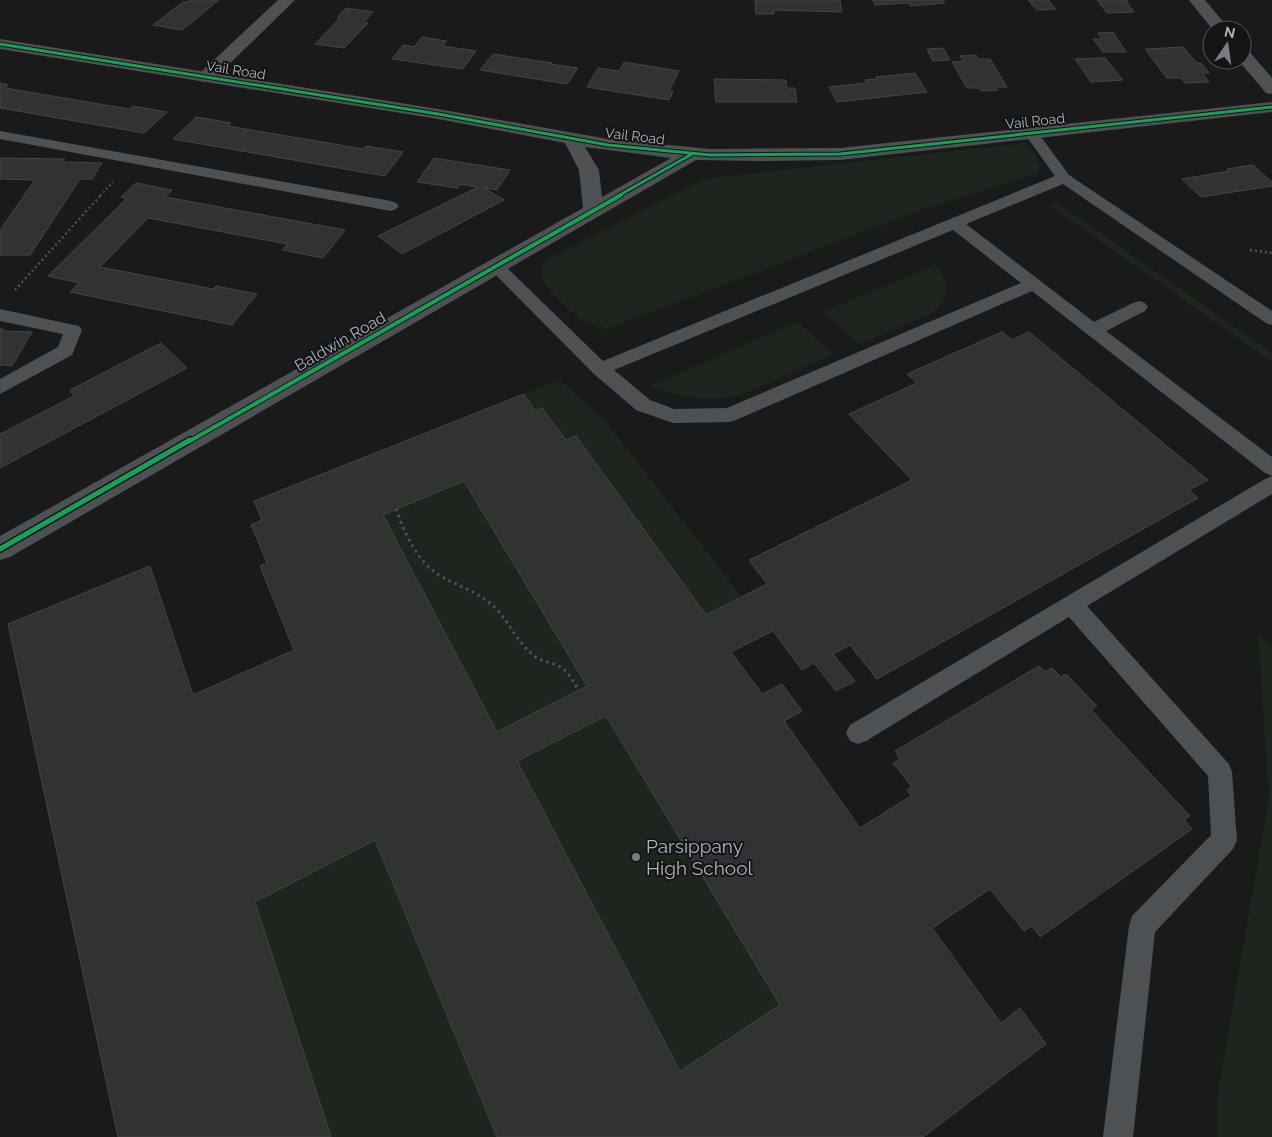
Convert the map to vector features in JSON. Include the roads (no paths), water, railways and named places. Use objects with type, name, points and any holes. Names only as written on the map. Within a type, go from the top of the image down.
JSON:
[{"type":"street","points":[[206,77],[287,0]]},
{"type":"street","points":[[1197,0],[1214,20]]},
{"type":"street","name":"Vail Road","points":[[0,44],[495,123],[632,148],[692,154],[777,157],[840,154],[1272,107]]},
{"type":"street","points":[[1252,66],[1272,89]]},
{"type":"street","points":[[570,138],[589,170],[593,211]]},
{"type":"street","name":"Baldwin Road","points":[[0,549],[692,154]]},
{"type":"lane","points":[[1031,133],[1064,178],[1272,318]]},
{"type":"lane","points":[[0,136],[391,206]]},
{"type":"lane","points":[[600,369],[1064,178]]},
{"type":"lane","points":[[954,223],[1272,468]]},
{"type":"lane","points":[[496,267],[600,369],[644,406],[673,416],[729,415],[1034,284]]},
{"type":"lane","points":[[1093,330],[1139,307]]},
{"type":"lane","points":[[0,315],[73,330],[66,350],[0,387]]},
{"type":"lane","points":[[858,733],[1272,484]]},
{"type":"lane","points":[[1072,605],[1220,772],[1224,840],[1142,926],[1118,1137]]},
{"type":"place","name":"Parsippany High School","points":[[636,857]]}]
